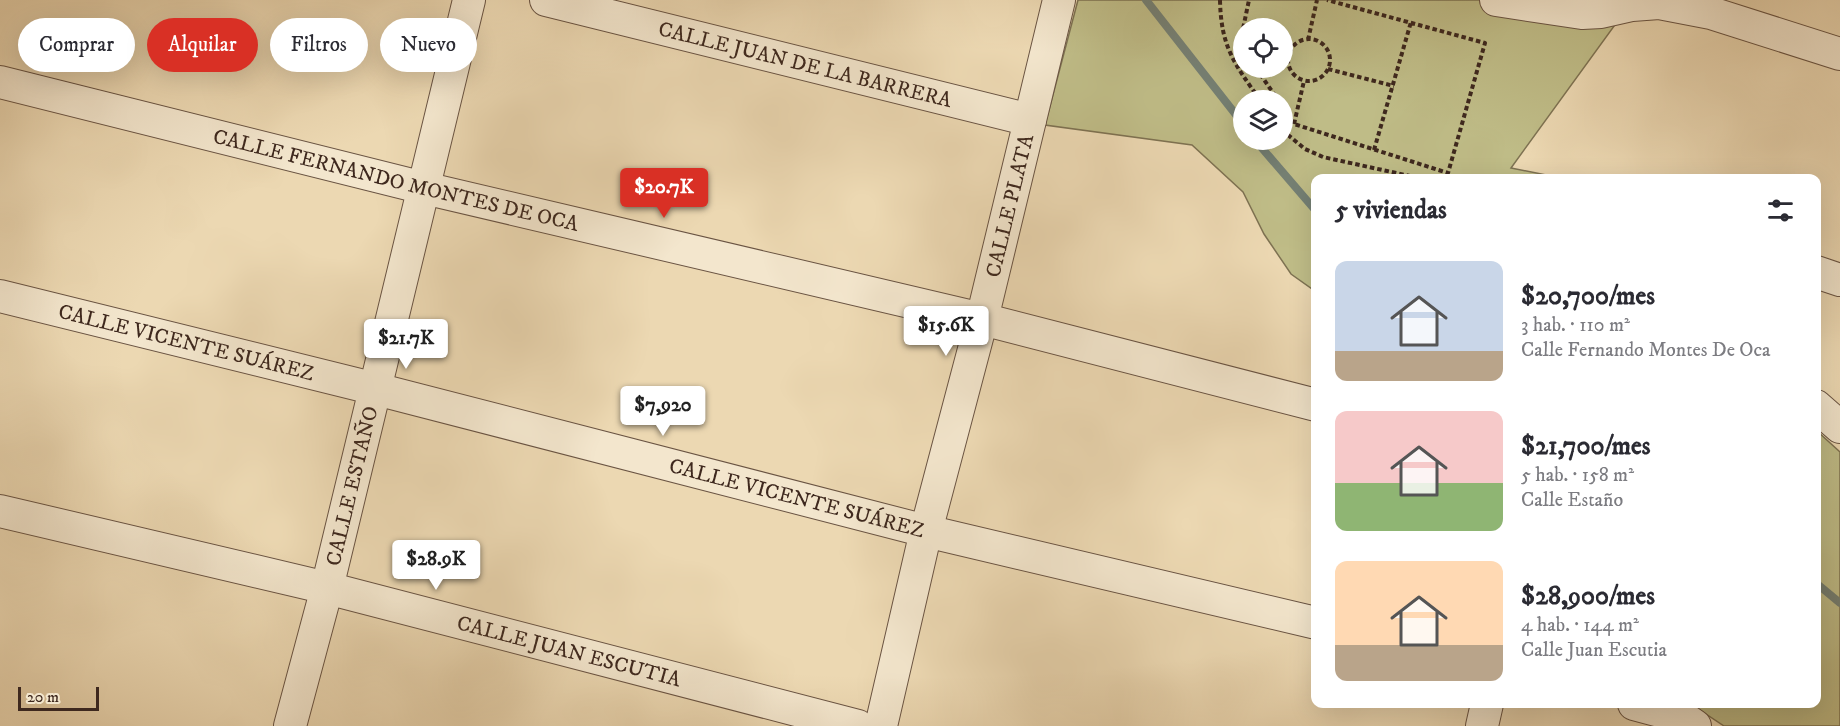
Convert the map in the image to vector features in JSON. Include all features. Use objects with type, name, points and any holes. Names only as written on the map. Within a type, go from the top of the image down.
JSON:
[{"type":"street","name":"CALLE ESTAÑO","points":[[290,726],[327,588],[469,0]]},
{"type":"street","name":"CALLE JUAN DE LA BARRERA","points":[[546,0],[1030,120]]},
{"type":"street","name":"CALLE PLATA","points":[[881,726],[926,531],[982,320],[1059,0]]},
{"type":"street","points":[[1496,0],[1582,14],[1602,12],[1633,2],[1659,3],[1711,13],[1840,54]]},
{"type":"street","name":"CALLE FERNANDO MONTES DE OCA","points":[[0,82],[424,188],[982,320],[1311,404]]},
{"type":"street","points":[[1821,274],[1840,280]]},
{"type":"street","name":"CALLE VICENTE SUÁREZ","points":[[0,296],[376,389],[926,531],[1311,622]]},
{"type":"street","points":[[1821,410],[1840,427]]},
{"type":"street","name":"CALLE JUAN ESCUTIA","points":[[0,510],[327,588],[858,726]]},
{"type":"street","points":[[1482,726],[1486,708]]},
{"type":"street","points":[[1645,708],[1686,723]]},
{"type":"path","points":[[1220,0],[1220,21],[1225,43],[1237,68],[1253,90]]},
{"type":"path","points":[[1246,18],[1249,0]]},
{"type":"path","points":[[1308,40],[1317,0]]},
{"type":"path","points":[[1304,81],[1294,124],[1448,173],[1485,43],[1327,0]]},
{"type":"path","points":[[1374,150],[1411,22]]},
{"type":"path","points":[[1293,48],[1296,44],[1308,40],[1321,44],[1329,55],[1328,69],[1318,79],[1304,81],[1293,74]]},
{"type":"path","points":[[1328,69],[1394,86]]},
{"type":"path","points":[[1293,139],[1305,149],[1323,157],[1401,174]]},
{"type":"shaded area","points":[[1078,0],[1633,0],[1511,168],[1541,174],[1311,174],[1311,288],[1291,274],[1264,234],[1243,192],[1192,145],[1045,125]]},
{"type":"shaded area","points":[[1821,435],[1840,452],[1840,726],[1724,726],[1697,708],[1821,708]]},
{"type":"waterway","points":[[1146,0],[1233,111]]},
{"type":"waterway","points":[[1264,150],[1311,205]]},
{"type":"waterway","points":[[1821,587],[1840,603]]}]
